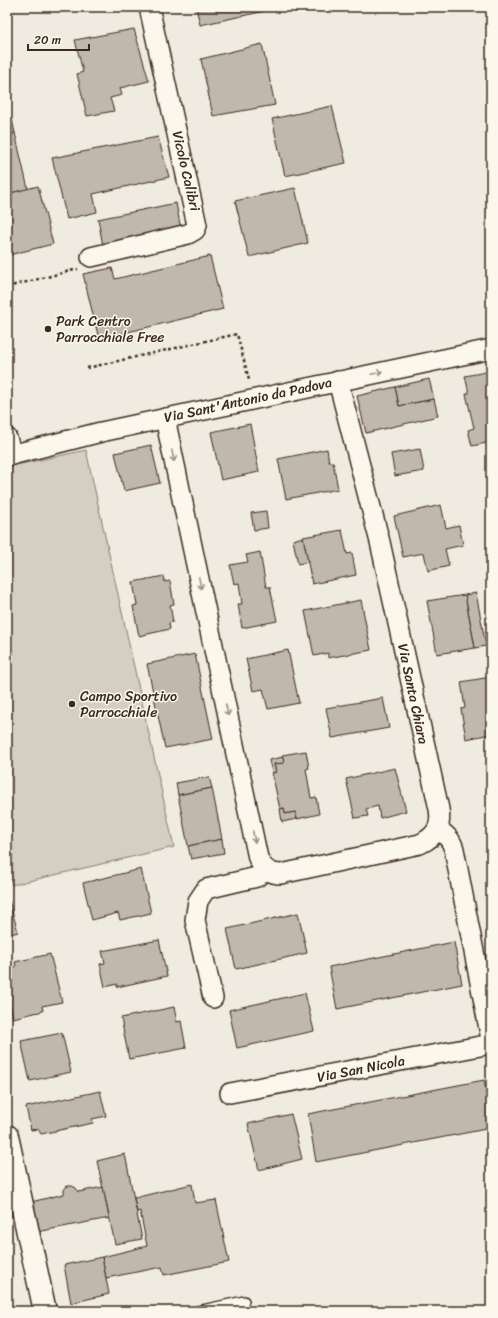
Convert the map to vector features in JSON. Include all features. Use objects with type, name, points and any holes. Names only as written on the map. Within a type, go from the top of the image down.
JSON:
[{"type":"main road","points":[[7,1136],[45,1311]]},
{"type":"street","name":"Vicolo Calibri","points":[[91,257],[188,234],[195,230],[197,225],[149,7]]},
{"type":"street","name":"Via Sant'Antonio da Padova","points":[[8,450],[101,432],[491,349]]},
{"type":"street","name":"Via Santa Chiara","points":[[338,382],[380,542],[439,809],[438,829]]},
{"type":"street","points":[[165,418],[258,858],[265,870],[272,873],[281,874],[420,844],[429,839],[438,829],[452,841],[491,1039]]},
{"type":"street","points":[[213,998],[196,920],[198,901],[206,889],[257,877],[265,870]]},
{"type":"street","name":"Via San Nicola","points":[[230,1093],[491,1044]]},
{"type":"lane","points":[[197,1311],[244,1301]]},
{"type":"path","points":[[7,287],[76,271],[91,257]]},
{"type":"path","points":[[87,368],[237,334],[250,384]]},
{"type":"shaded area","name":"Campo Sportivo Parrocchiale","points":[[86,450],[174,847],[12,885],[7,871],[7,467]]},
{"type":"building","points":[[196,7],[284,7],[200,25]]},
{"type":"building","points":[[134,29],[149,81],[120,88],[122,95],[110,98],[114,111],[87,116],[77,74],[83,72],[75,40]]},
{"type":"building","points":[[262,44],[275,105],[213,116],[201,59]]},
{"type":"building","points":[[332,106],[346,163],[285,176],[272,119]]},
{"type":"building","points":[[12,119],[15,133],[7,135],[7,120]]},
{"type":"building","points":[[15,133],[28,189],[7,194],[7,135]]},
{"type":"building","points":[[158,137],[169,177],[93,194],[97,212],[67,219],[52,158]]},
{"type":"building","points":[[38,186],[53,244],[9,255],[7,247],[7,194]]},
{"type":"building","points":[[295,188],[308,243],[249,257],[235,201]]},
{"type":"building","points":[[176,203],[181,230],[103,246],[98,219]]},
{"type":"building","points":[[210,256],[223,309],[99,339],[83,274],[112,268],[115,279]]},
{"type":"building","points":[[491,371],[491,442],[472,446],[468,430],[474,428],[466,394],[469,393],[465,376]]},
{"type":"building","points":[[429,379],[434,399],[399,406],[395,387]]},
{"type":"building","points":[[395,387],[399,406],[434,399],[438,416],[366,433],[357,396]]},
{"type":"building","points":[[250,424],[259,472],[221,480],[211,432]]},
{"type":"building","points":[[151,445],[160,483],[124,491],[115,453]]},
{"type":"building","points":[[327,449],[329,462],[333,462],[338,489],[286,499],[278,459]]},
{"type":"building","points":[[420,449],[424,471],[395,476],[391,454]]},
{"type":"building","points":[[441,505],[446,528],[459,525],[463,545],[445,549],[449,566],[428,571],[424,553],[403,557],[394,516]]},
{"type":"building","points":[[266,511],[268,528],[254,530],[251,513]]},
{"type":"building","points":[[342,530],[347,554],[352,553],[356,575],[312,584],[303,537]]},
{"type":"building","points":[[303,537],[308,562],[298,564],[293,540]]},
{"type":"building","points":[[260,552],[266,587],[270,587],[277,621],[242,628],[238,604],[242,604],[239,583],[234,584],[230,565],[248,562],[246,555]]},
{"type":"building","points":[[164,576],[165,582],[170,581],[174,604],[170,605],[173,622],[169,623],[170,629],[139,636],[133,606],[137,605],[133,582]]},
{"type":"building","points":[[476,593],[486,646],[475,648],[465,595]]},
{"type":"building","points":[[465,595],[475,648],[437,654],[427,601]]},
{"type":"building","points":[[361,600],[371,650],[328,658],[328,653],[314,656],[305,611]]},
{"type":"building","points":[[288,650],[299,703],[268,709],[263,689],[253,691],[246,659]]},
{"type":"building","points":[[195,654],[213,739],[165,748],[147,664]]},
{"type":"building","points":[[491,677],[491,734],[466,739],[461,709],[465,708],[461,682]]},
{"type":"building","points":[[383,698],[389,728],[332,738],[326,708]]},
{"type":"building","points":[[306,751],[309,768],[306,769],[311,798],[316,797],[319,814],[297,819],[295,812],[285,814],[284,808],[280,809],[272,773],[276,772],[274,764],[284,763],[282,755]]},
{"type":"building","points":[[283,757],[284,763],[274,764],[276,772],[272,773],[269,760]]},
{"type":"building","points":[[395,768],[406,811],[380,818],[378,806],[366,809],[368,816],[355,818],[346,779]]},
{"type":"building","points":[[209,777],[212,788],[178,795],[176,783]]},
{"type":"building","points":[[212,788],[222,839],[188,846],[178,795]]},
{"type":"building","points":[[284,808],[285,814],[295,812],[297,819],[282,822],[280,809]]},
{"type":"building","points":[[222,839],[224,853],[191,859],[188,846]]},
{"type":"building","points":[[141,869],[151,913],[120,920],[118,913],[92,920],[83,883]]},
{"type":"building","points":[[8,897],[18,932],[7,935],[7,898]]},
{"type":"building","points":[[298,913],[307,953],[236,969],[227,929]]},
{"type":"building","points":[[159,940],[167,976],[117,987],[117,984],[105,987],[100,964],[105,963],[102,951]]},
{"type":"building","points":[[454,942],[462,984],[337,1009],[329,967]]},
{"type":"building","points":[[50,954],[62,1002],[42,1006],[43,1011],[13,1018],[7,989],[7,969],[16,967],[15,962]]},
{"type":"building","points":[[305,993],[314,1031],[237,1048],[229,1010]]},
{"type":"building","points":[[174,1007],[177,1022],[181,1021],[186,1048],[129,1059],[121,1018]]},
{"type":"building","points":[[62,1033],[71,1072],[30,1081],[21,1041]]},
{"type":"building","points":[[484,1080],[491,1118],[491,1128],[316,1162],[308,1114]]},
{"type":"building","points":[[100,1091],[106,1116],[92,1119],[93,1123],[41,1134],[38,1129],[31,1130],[26,1107]]},
{"type":"building","points":[[291,1114],[302,1159],[259,1170],[248,1124]]},
{"type":"building","points":[[125,1154],[142,1239],[115,1244],[97,1161]]},
{"type":"building","points":[[192,1184],[195,1203],[216,1200],[229,1262],[164,1275],[162,1267],[106,1278],[102,1257],[147,1246],[140,1211],[137,1212],[134,1198]]},
{"type":"building","points":[[67,1186],[76,1188],[78,1192],[103,1187],[109,1218],[37,1232],[31,1202],[64,1194],[64,1190]]},
{"type":"building","points":[[102,1257],[109,1294],[71,1303],[64,1265]]},
{"type":"place","name":"Park Centro Parrocchiale Free","points":[[48,329]]},
{"type":"place","name":"Campo Sportivo Parrocchiale","points":[[72,704]]}]
